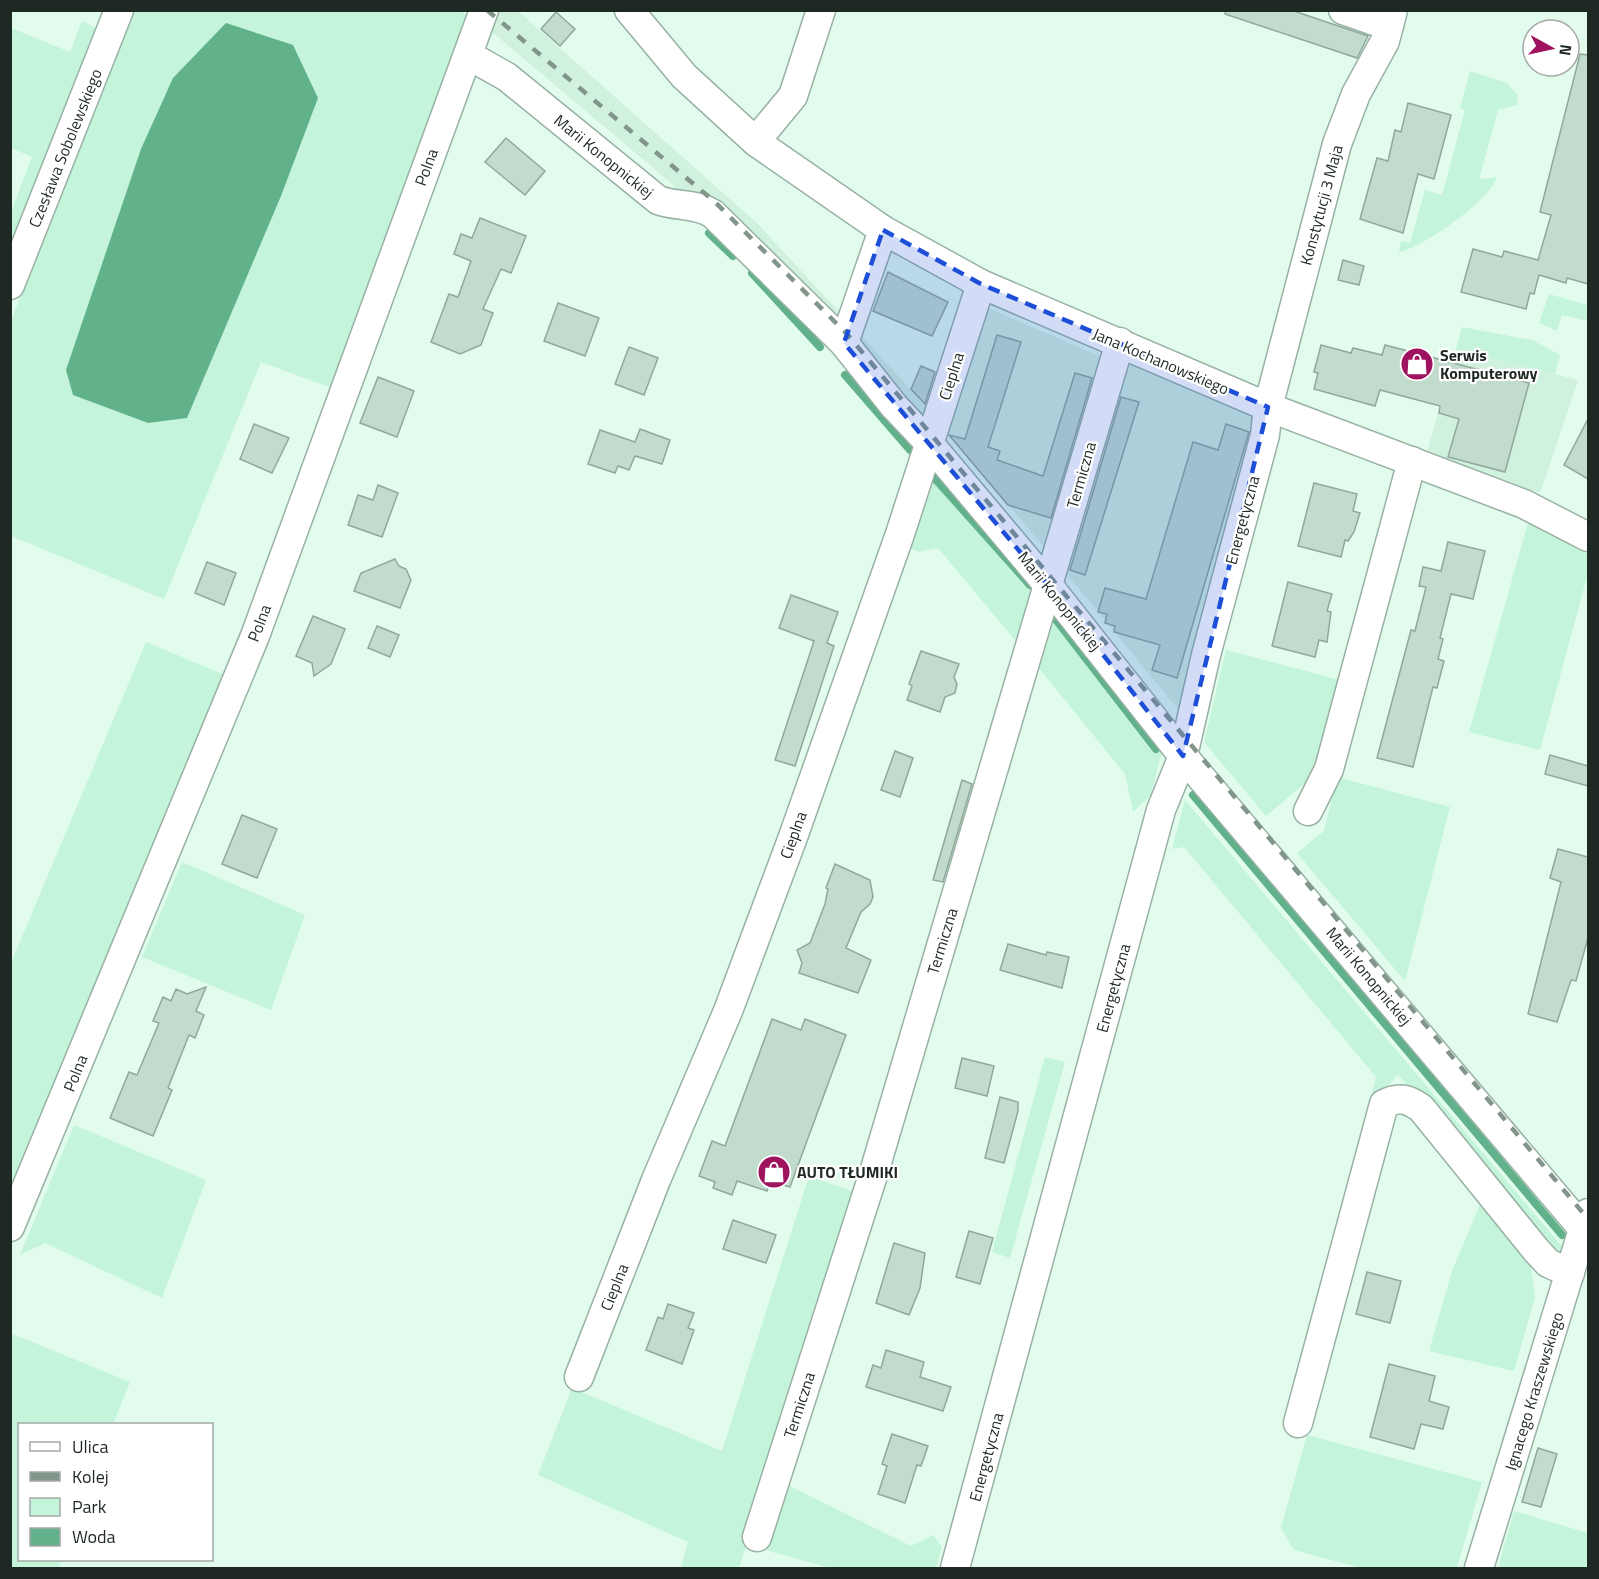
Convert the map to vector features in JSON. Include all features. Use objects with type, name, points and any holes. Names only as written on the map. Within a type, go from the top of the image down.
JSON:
[{"type":"street","name":"Czesława Sobolewskiego","points":[[10,285],[119,10]]},
{"type":"street","name":"Polna","points":[[10,1227],[255,636],[484,10]]},
{"type":"street","points":[[629,10],[684,76],[760,137],[793,96],[821,10]]},
{"type":"street","points":[[1343,10],[1391,18]]},
{"type":"street","name":"Konstytucji 3 Maja","points":[[1268,407],[1337,144],[1356,94],[1385,41],[1391,18]]},
{"type":"street","name":"Marii Konopnickiej","points":[[468,55],[507,77],[658,200],[670,205],[704,208],[713,214],[844,343],[894,406],[928,442],[1048,585],[1183,756],[1586,1221]]},
{"type":"street","name":"Jana Kochanowskiego","points":[[760,137],[883,230],[981,284],[1268,407],[1524,504],[1588,537]]},
{"type":"street","points":[[844,343],[883,230]]},
{"type":"street","name":"Cieplna","points":[[579,1377],[728,1011],[793,837],[900,534],[981,284]]},
{"type":"street","name":"Termiczna","points":[[757,1537],[875,1169],[1120,342]]},
{"type":"street","name":"Energetyczna","points":[[955,1569],[1161,810],[1183,756],[1206,655],[1265,435],[1268,407]]},
{"type":"street","points":[[1308,811],[1329,769],[1412,461]]},
{"type":"street","points":[[1298,1423],[1384,1104],[1395,1098],[1409,1100],[1421,1108],[1536,1250],[1548,1263],[1570,1273]]},
{"type":"street","name":"Ignacego Kraszewskiego","points":[[1479,1569],[1586,1221]]},
{"type":"highlighted area","points":[[883,230],[981,284],[1268,407],[1183,756],[1048,585],[844,343]]},
{"type":"shaded area","points":[[491,11],[518,11],[757,223],[929,409],[917,440],[684,194],[486,27]]},
{"type":"shaded area","points":[[984,306],[1106,359],[1052,557],[943,426]]},
{"type":"shaded area","points":[[1456,349],[1578,380],[1540,493],[1427,452]]},
{"type":"shaded area","points":[[1127,362],[1256,412],[1186,671],[1182,714],[1062,568]]},
{"type":"green space","points":[[460,10],[472,20],[337,390],[261,362],[164,599],[11,536],[10,324],[128,11]],"holes":[[[281,196],[187,418],[148,423],[74,395],[67,370]]]},
{"type":"green space","points":[[82,21],[96,28],[100,39],[11,255],[10,215],[32,157],[11,148],[11,28],[70,52]]},
{"type":"green space","points":[[1470,71],[1507,83],[1518,96],[1517,105],[1498,110],[1479,179],[1497,177],[1482,198],[1454,222],[1423,242],[1399,252],[1401,241],[1410,243],[1425,190],[1442,195],[1465,110],[1460,108]]},
{"type":"green space","points":[[1549,294],[1587,305],[1588,301],[1588,321],[1562,315],[1557,331],[1539,323]]},
{"type":"green space","points":[[1462,327],[1532,340],[1560,355],[1555,374],[1456,349]]},
{"type":"green space","points":[[931,463],[1042,586],[1025,652],[938,548],[919,552],[904,545]]},
{"type":"green space","points":[[1529,519],[1588,553],[1588,573],[1540,750],[1469,732]]},
{"type":"green space","points":[[1053,600],[1164,745],[1150,796],[1133,812],[1125,774],[1034,662]]},
{"type":"green space","points":[[146,642],[225,675],[11,1198],[11,963]]},
{"type":"green space","points":[[1226,650],[1340,680],[1317,773],[1266,816],[1204,742]]},
{"type":"green space","points":[[1337,777],[1450,807],[1405,981],[1297,853],[1324,831]]},
{"type":"green space","points":[[1185,800],[1565,1250],[1560,1254],[1549,1253],[1426,1103],[1398,1075],[1369,1104],[1376,1077],[1184,847],[1172,849]]},
{"type":"green space","points":[[182,862],[305,915],[271,1010],[142,957]]},
{"type":"green space","points":[[1045,1057],[1065,1062],[1010,1258],[992,1252]]},
{"type":"green space","points":[[74,1125],[206,1180],[162,1298],[45,1243],[20,1255]]},
{"type":"green space","points":[[809,1176],[857,1193],[739,1568],[681,1568],[688,1542],[538,1475],[572,1388],[722,1451]]},
{"type":"green space","points":[[1481,1202],[1530,1261],[1535,1297],[1514,1371],[1429,1351],[1452,1271]]},
{"type":"green space","points":[[10,1333],[130,1382],[113,1423],[18,1423],[18,1561],[62,1561],[59,1568],[11,1568]]},
{"type":"green space","points":[[1307,1435],[1482,1482],[1457,1568],[1361,1568],[1294,1550],[1281,1528]]},
{"type":"green space","points":[[786,1484],[911,1546],[933,1535],[942,1547],[936,1568],[830,1568],[765,1550]]},
{"type":"green space","points":[[1514,1511],[1588,1533],[1588,1568],[1498,1568]]},
{"type":"water","points":[[226,23],[293,45],[318,98],[281,196],[187,418],[148,423],[73,395],[66,370],[141,149],[173,78]]},
{"type":"building","points":[[1226,10],[1291,10],[1368,36],[1357,58],[1225,14]]},
{"type":"building","points":[[556,12],[575,29],[560,46],[541,29]]},
{"type":"building","points":[[1581,54],[1588,55],[1588,284],[1567,278],[1566,283],[1539,275],[1534,294],[1530,293],[1526,309],[1461,292],[1473,249],[1502,257],[1504,251],[1538,260],[1551,215],[1540,212],[1574,78],[1581,78]]},
{"type":"building","points":[[1408,103],[1451,115],[1434,179],[1418,174],[1403,233],[1360,219],[1377,158],[1388,161],[1395,130],[1401,132]]},
{"type":"building","points":[[506,138],[545,171],[525,195],[485,162]]},
{"type":"building","points":[[480,218],[526,236],[511,273],[501,269],[483,309],[493,313],[481,345],[460,354],[431,342],[449,294],[458,297],[471,261],[454,254],[461,234],[472,238]]},
{"type":"building","points":[[1343,260],[1364,266],[1359,285],[1338,280]]},
{"type":"building","points":[[888,272],[948,302],[932,336],[873,311]]},
{"type":"building","points":[[558,303],[599,318],[585,356],[544,341]]},
{"type":"building","points":[[997,335],[1021,342],[988,447],[1000,451],[997,460],[1043,476],[1075,373],[1092,378],[1051,518],[1008,505],[949,435],[965,439]]},
{"type":"building","points":[[1321,345],[1351,353],[1353,348],[1382,355],[1385,345],[1529,383],[1505,472],[1448,457],[1459,419],[1439,413],[1440,406],[1380,390],[1375,406],[1314,389],[1318,373],[1314,372]]},
{"type":"building","points":[[629,347],[658,358],[644,395],[615,384]]},
{"type":"building","points":[[921,366],[935,372],[925,404],[911,389]]},
{"type":"building","points":[[378,377],[414,391],[397,437],[360,423]]},
{"type":"building","points":[[1121,397],[1139,402],[1085,575],[1070,570]]},
{"type":"building","points":[[1588,419],[1588,479],[1564,465]]},
{"type":"building","points":[[254,424],[289,438],[272,473],[240,459]]},
{"type":"building","points":[[1226,424],[1249,432],[1177,678],[1152,670],[1160,645],[1114,632],[1115,626],[1105,623],[1107,614],[1098,612],[1105,588],[1146,599],[1193,442],[1218,450]]},
{"type":"building","points":[[640,429],[670,440],[662,464],[635,456],[629,470],[618,466],[615,473],[588,464],[600,430],[635,442]]},
{"type":"building","points":[[1314,483],[1357,494],[1353,511],[1360,513],[1354,532],[1348,541],[1345,540],[1341,557],[1298,546]]},
{"type":"building","points":[[378,485],[398,493],[382,537],[348,525],[358,495],[373,500]]},
{"type":"building","points":[[1448,542],[1485,551],[1473,599],[1451,594],[1440,638],[1443,639],[1438,659],[1444,661],[1437,688],[1433,687],[1413,767],[1377,758],[1411,630],[1415,631],[1426,587],[1419,586],[1423,567],[1441,571]]},
{"type":"building","points":[[395,559],[399,566],[406,569],[411,580],[400,608],[354,591],[361,573]]},
{"type":"building","points":[[207,562],[236,573],[224,605],[195,593]]},
{"type":"building","points":[[1288,582],[1332,594],[1327,611],[1331,612],[1327,642],[1319,640],[1315,657],[1272,646]]},
{"type":"building","points":[[791,595],[838,612],[827,643],[834,646],[795,766],[775,760],[814,641],[779,628]]},
{"type":"building","points":[[313,616],[345,629],[331,664],[314,676],[312,663],[296,656]]},
{"type":"building","points":[[377,626],[399,635],[390,657],[368,648]]},
{"type":"building","points":[[921,651],[959,664],[954,677],[957,684],[955,693],[945,697],[940,712],[907,700],[912,686],[909,684]]},
{"type":"building","points":[[895,751],[913,758],[900,797],[881,790]]},
{"type":"building","points":[[1550,755],[1588,766],[1588,786],[1545,774]]},
{"type":"building","points":[[962,780],[972,784],[943,882],[933,880]]},
{"type":"building","points":[[242,815],[277,829],[257,878],[222,864]]},
{"type":"building","points":[[1558,849],[1588,857],[1588,938],[1576,981],[1571,980],[1557,1022],[1528,1014],[1561,882],[1550,878]]},
{"type":"building","points":[[835,864],[870,880],[873,897],[870,904],[861,912],[846,948],[871,960],[858,993],[799,973],[802,963],[797,950],[810,943],[825,904],[828,889],[826,888]]},
{"type":"building","points":[[1008,944],[1046,955],[1047,952],[1069,957],[1062,988],[1000,970]]},
{"type":"building","points":[[206,987],[196,1011],[204,1015],[195,1038],[189,1035],[168,1088],[172,1090],[153,1136],[110,1118],[129,1072],[137,1075],[159,1023],[153,1021],[163,997],[171,1001],[176,989],[187,994]]},
{"type":"building","points":[[772,1019],[801,1030],[805,1019],[846,1035],[790,1187],[770,1181],[767,1191],[737,1181],[732,1195],[713,1188],[715,1182],[699,1176],[712,1141],[725,1146]]},
{"type":"building","points":[[962,1058],[994,1066],[987,1096],[955,1088]]},
{"type":"building","points":[[1000,1097],[1018,1102],[1018,1111],[1004,1163],[985,1158]]},
{"type":"building","points":[[733,1220],[776,1235],[766,1263],[723,1249]]},
{"type":"building","points":[[969,1231],[993,1238],[980,1284],[956,1277]]},
{"type":"building","points":[[894,1243],[925,1253],[920,1288],[909,1315],[876,1303]]},
{"type":"building","points":[[1367,1272],[1401,1281],[1390,1323],[1356,1314]]},
{"type":"building","points":[[668,1304],[694,1313],[688,1328],[694,1330],[682,1364],[646,1350],[658,1317],[663,1319]]},
{"type":"building","points":[[886,1350],[924,1362],[920,1377],[951,1387],[943,1411],[866,1387],[873,1365],[881,1368]]},
{"type":"building","points":[[1389,1364],[1435,1376],[1429,1401],[1449,1407],[1443,1429],[1421,1424],[1414,1449],[1370,1437]]},
{"type":"building","points":[[892,1434],[928,1446],[921,1466],[917,1465],[905,1503],[878,1494],[887,1466],[882,1464]]},
{"type":"building","points":[[1538,1448],[1557,1454],[1541,1507],[1522,1502]]},
{"type":"waterway","points":[[709,233],[733,256]]},
{"type":"waterway","points":[[752,273],[820,347]]},
{"type":"waterway","points":[[845,375],[910,450]]},
{"type":"waterway","points":[[931,474],[1030,585]]},
{"type":"waterway","points":[[1054,617],[1156,749]]},
{"type":"waterway","points":[[1193,795],[1562,1235]]},
{"type":"railway","points":[[487,10],[715,202],[847,334],[1588,1219]]},
{"type":"place","name":"Serwis Komputerowy","points":[[1417,364]]},
{"type":"place","name":"AUTO TŁUMIKI","points":[[774,1172]]}]
